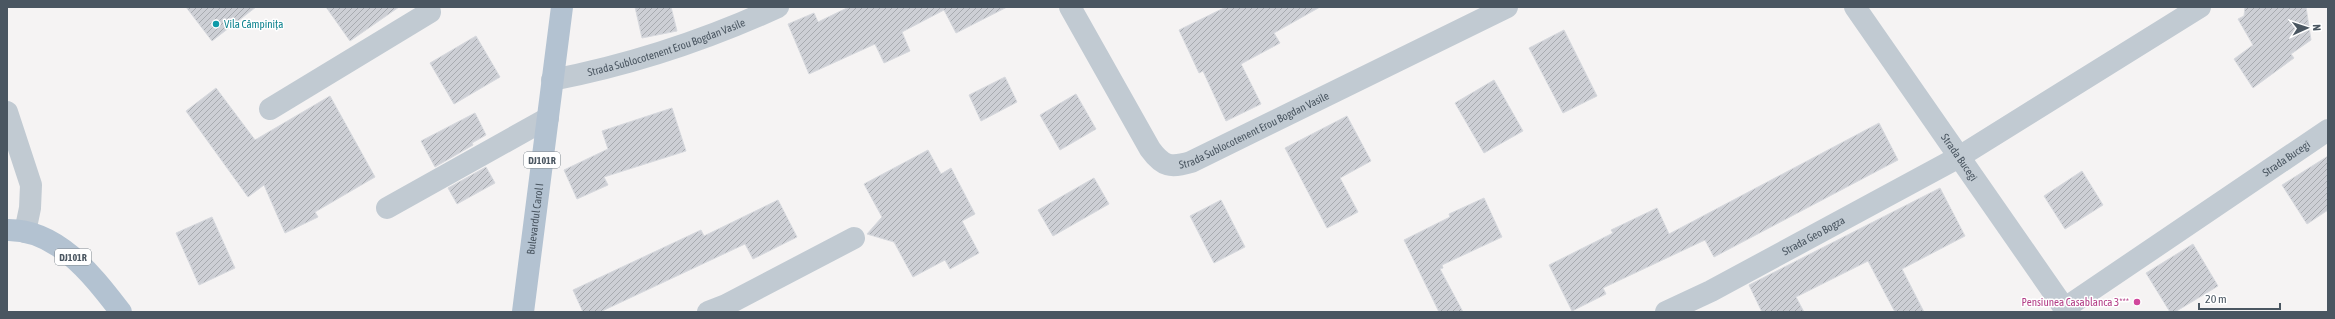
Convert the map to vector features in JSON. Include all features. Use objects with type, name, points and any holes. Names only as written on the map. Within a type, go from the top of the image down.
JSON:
[{"type":"main road","name":"Bulevardul Carol I","points":[[523,312],[562,7]]},
{"type":"main road","name":"DJ101R","points":[[16,231],[55,245],[75,259],[96,280],[121,312]]},
{"type":"street","points":[[270,109],[430,12],[427,7]]},
{"type":"street","name":"Strada Sublocotenent Erou Bogdan Vasile","points":[[552,80],[601,69],[678,46],[778,7]]},
{"type":"street","name":"Strada Sublocotenent Erou Bogdan Vasile","points":[[1070,7],[1150,150],[1158,160],[1169,166],[1179,166],[1191,162],[1507,7]]},
{"type":"street","name":"Strada Bucegi","points":[[1855,7],[2066,310],[2328,130]]},
{"type":"street","name":"Strada Geo Bogza","points":[[1666,312],[1712,291],[1959,157],[2200,7]]},
{"type":"street","points":[[7,112],[31,185],[30,208],[16,231]]},
{"type":"street","points":[[387,208],[548,118]]},
{"type":"street","points":[[708,312],[726,305],[854,238]]},
{"type":"building","name":"Vila Câmpinița","points":[[186,7],[256,7],[212,41]]},
{"type":"building","points":[[326,7],[399,7],[350,41]]},
{"type":"building","points":[[635,7],[671,7],[677,31],[642,38]]},
{"type":"building","points":[[849,7],[1007,7],[956,33],[944,10],[902,32],[910,51],[884,63],[875,44],[809,74],[788,24],[814,13],[818,22]]},
{"type":"building","points":[[1226,7],[1320,7],[1274,33],[1280,43],[1241,64],[1261,104],[1226,121],[1203,71],[1199,73],[1179,30]]},
{"type":"building","points":[[2245,7],[2306,7],[2311,40],[2291,54],[2294,58],[2253,88],[2234,59],[2253,45],[2238,19],[2244,16]]},
{"type":"building","points":[[1564,30],[1597,96],[1563,113],[1529,48]]},
{"type":"building","points":[[476,36],[500,77],[454,104],[430,63]]},
{"type":"building","points":[[1005,77],[1017,102],[981,121],[969,95]]},
{"type":"building","points":[[1494,80],[1523,131],[1484,153],[1455,103]]},
{"type":"building","points":[[216,88],[255,140],[330,96],[375,177],[315,212],[318,217],[285,233],[264,185],[248,197],[186,111]]},
{"type":"building","points":[[1076,94],[1096,129],[1060,150],[1040,115]]},
{"type":"building","points":[[672,108],[686,151],[604,177],[608,185],[577,199],[564,170],[608,149],[602,131]]},
{"type":"building","points":[[475,113],[486,135],[472,143],[473,145],[435,167],[421,141]]},
{"type":"building","points":[[1347,116],[1371,161],[1340,178],[1358,212],[1327,228],[1285,148]]},
{"type":"building","points":[[1879,123],[1898,160],[1714,257],[1705,240],[1603,288],[1606,294],[1572,311],[1549,265],[1613,233],[1611,230],[1657,208],[1669,234]]},
{"type":"building","points":[[928,150],[941,174],[951,168],[975,214],[962,221],[979,253],[950,269],[945,260],[913,277],[894,242],[867,234],[882,217],[864,184]]},
{"type":"building","points":[[2328,156],[2328,210],[2307,224],[2282,185]]},
{"type":"building","points":[[486,167],[495,183],[457,204],[448,188]]},
{"type":"building","points":[[2082,171],[2103,205],[2065,229],[2044,196]]},
{"type":"building","points":[[1094,178],[1109,204],[1053,236],[1038,210]]},
{"type":"building","points":[[1940,188],[1965,236],[1902,269],[1924,312],[1895,312],[1868,261],[1796,297],[1804,312],[1762,312],[1749,285]]},
{"type":"building","points":[[1484,198],[1502,237],[1442,265],[1443,268],[1440,269],[1463,312],[1439,312],[1404,240],[1450,217],[1449,214]]},
{"type":"building","points":[[778,200],[797,237],[753,259],[745,244],[600,312],[583,312],[573,290],[701,230],[704,236]]},
{"type":"building","points":[[1221,200],[1245,247],[1214,263],[1190,216]]},
{"type":"building","points":[[212,217],[235,268],[199,285],[176,233]]},
{"type":"building","points":[[2193,244],[2218,286],[2175,312],[2170,312],[2146,273]]},
{"type":"place","name":"Vila Câmpinița","points":[[216,24]]},
{"type":"place","name":"Pensiunea Casablanca 3***","points":[[2137,302]]}]
